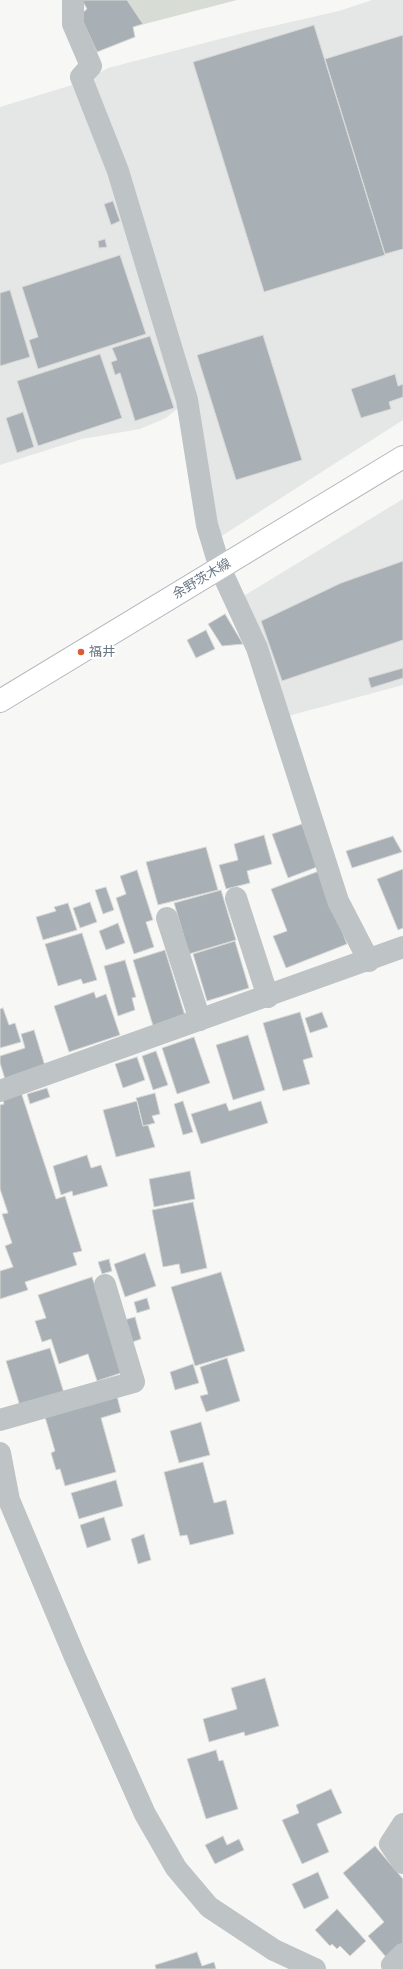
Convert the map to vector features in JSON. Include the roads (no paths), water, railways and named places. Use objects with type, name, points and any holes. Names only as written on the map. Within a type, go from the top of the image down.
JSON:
[{"type":"main road","name":"余野茨木線","points":[[0,701],[403,457]]},
{"type":"street","points":[[74,0],[73,24],[91,66],[81,77],[118,171],[187,400],[207,525],[220,568],[257,648],[338,901],[369,961]]},
{"type":"street","points":[[236,898],[268,997]]},
{"type":"street","points":[[167,918],[200,1020]]},
{"type":"street","points":[[0,1091],[369,961],[403,947]]},
{"type":"street","points":[[0,1420],[134,1382],[105,1285]]},
{"type":"street","points":[[0,1453],[9,1500],[75,1657],[145,1814],[176,1868],[209,1907],[274,1950],[315,1969]]},
{"type":"street","points":[[403,1824],[390,1844],[403,1863]]},
{"type":"street","points":[[394,1969],[392,1966],[403,1954]]},
{"type":"place","name":"福井","points":[[81,652]]}]
